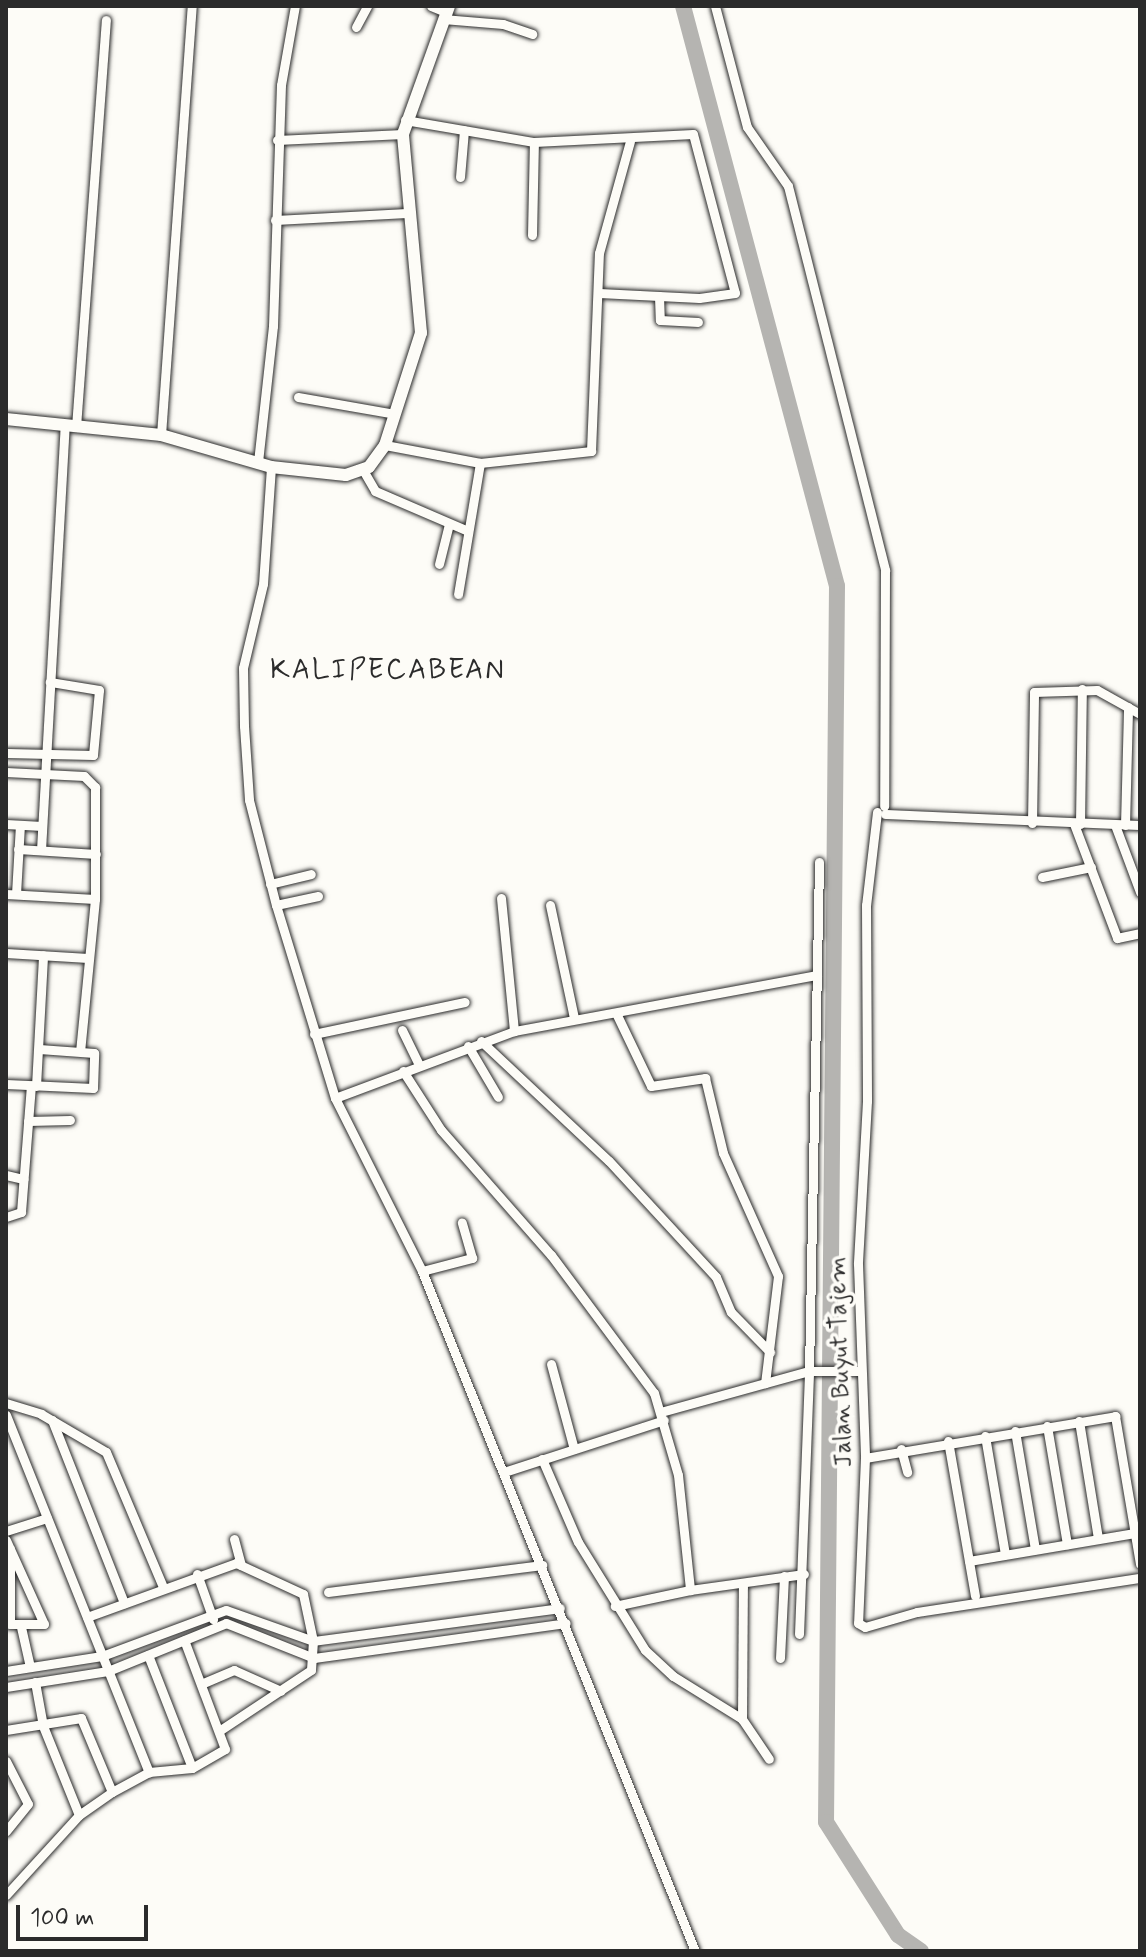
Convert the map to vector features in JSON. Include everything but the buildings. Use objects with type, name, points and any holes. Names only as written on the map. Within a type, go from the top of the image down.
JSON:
[{"type":"street","points":[[161,435],[192,6]]},
{"type":"street","points":[[258,462],[273,326],[277,140],[295,6]]},
{"type":"street","points":[[356,27],[367,6]]},
{"type":"street","points":[[431,6],[532,34]]},
{"type":"street","name":"Jalan Buyut Tajem","points":[[715,6],[747,127],[788,186],[885,570],[882,811],[866,905],[856,1371],[865,1458],[857,1577],[861,1626],[1140,1578]]},
{"type":"street","points":[[363,470],[385,445],[422,326],[407,213],[404,127],[446,12]]},
{"type":"street","points":[[41,850],[50,682],[106,20]]},
{"type":"street","points":[[277,140],[404,127],[464,130],[534,142],[630,141],[693,134],[735,290],[699,298],[599,293]]},
{"type":"street","points":[[460,177],[464,130]]},
{"type":"street","points":[[385,445],[480,463],[591,451],[602,238],[630,141]]},
{"type":"street","points":[[532,235],[534,142]]},
{"type":"street","points":[[275,220],[407,213]]},
{"type":"street","points":[[659,296],[660,320],[698,322]]},
{"type":"street","points":[[298,397],[395,414]]},
{"type":"street","points":[[6,419],[161,435],[271,467],[363,470]]},
{"type":"street","points":[[458,594],[480,463]]},
{"type":"street","points":[[271,467],[263,584],[243,668],[246,775],[270,884],[335,1098],[422,1271],[560,1608],[695,1951]]},
{"type":"street","points":[[363,470],[375,491],[468,531]]},
{"type":"street","points":[[439,564],[449,524]]},
{"type":"street","points":[[6,772],[93,755],[102,696],[97,689],[50,682]]},
{"type":"street","points":[[1032,823],[1033,693],[1082,689],[1140,714]]},
{"type":"street","points":[[1082,689],[1077,824],[1118,939],[1140,933]]},
{"type":"street","points":[[1128,707],[1120,825],[1140,892]]},
{"type":"street","points":[[7,753],[84,776],[93,783],[95,899],[80,1051]]},
{"type":"street","points":[[882,811],[1032,823],[1140,825]]},
{"type":"street","points":[[6,824],[42,826]]},
{"type":"street","points":[[20,825],[11,894],[95,899]]},
{"type":"street","points":[[18,849],[96,854]]},
{"type":"street","points":[[799,1634],[804,1574],[810,1370],[819,862]]},
{"type":"street","points":[[1042,877],[1091,867]]},
{"type":"street","points":[[270,884],[311,874]]},
{"type":"street","points":[[276,905],[318,896]]},
{"type":"street","points":[[501,898],[514,1031]]},
{"type":"street","points":[[550,905],[574,1018]]},
{"type":"street","points":[[6,953],[88,958]]},
{"type":"street","points":[[6,1217],[20,1216],[28,1121],[39,1049],[43,955]]},
{"type":"street","points":[[335,1098],[514,1031],[817,975]]},
{"type":"street","points":[[314,1034],[465,1002]]},
{"type":"street","points":[[616,1013],[651,1086],[705,1078],[723,1153],[778,1276],[765,1383]]},
{"type":"street","points":[[402,1030],[419,1065]]},
{"type":"street","points":[[481,1041],[609,1161],[716,1277],[731,1312],[770,1352]]},
{"type":"street","points":[[468,1046],[498,1097]]},
{"type":"street","points":[[6,1084],[93,1088],[95,1056],[80,1051],[39,1049]]},
{"type":"street","points":[[403,1071],[441,1130],[642,1371],[662,1416],[678,1475],[690,1590]]},
{"type":"street","points":[[28,1121],[70,1120]]},
{"type":"street","points":[[6,1175],[24,1179]]},
{"type":"street","points":[[422,1271],[472,1258],[462,1222]]},
{"type":"street","points":[[551,1364],[574,1449]]},
{"type":"street","points":[[503,1468],[574,1449],[662,1416],[810,1370],[856,1371]]},
{"type":"street","points":[[6,1403],[52,1420],[112,1459],[163,1587]]},
{"type":"street","points":[[6,1415],[149,1772]]},
{"type":"street","points":[[865,1458],[948,1441],[1115,1416],[1140,1564]]},
{"type":"street","points":[[52,1420],[124,1603]]},
{"type":"street","points":[[1079,1421],[1098,1538]]},
{"type":"street","points":[[1047,1426],[1067,1544]]},
{"type":"street","points":[[1015,1431],[1035,1549]]},
{"type":"street","points":[[985,1436],[1005,1554]]},
{"type":"street","points":[[948,1441],[975,1596]]},
{"type":"street","points":[[901,1449],[907,1472]]},
{"type":"street","points":[[542,1459],[578,1542],[615,1606],[660,1665],[742,1719],[769,1759]]},
{"type":"street","points":[[6,1531],[47,1518]]},
{"type":"street","points":[[969,1561],[1135,1533]]},
{"type":"street","points":[[234,1539],[241,1565]]},
{"type":"street","points":[[8,1544],[45,1620],[21,1627],[10,1624],[8,1544]]},
{"type":"street","points":[[87,1617],[197,1574],[241,1565],[303,1594],[323,1657]]},
{"type":"street","points":[[328,1592],[542,1565]]},
{"type":"street","points":[[197,1574],[217,1627]]},
{"type":"street","points":[[615,1606],[690,1590],[743,1585],[804,1574]]},
{"type":"street","points":[[780,1658],[784,1576]]},
{"type":"street","points":[[742,1719],[743,1585]]},
{"type":"street","points":[[6,1671],[102,1656],[211,1615],[238,1612],[316,1641],[560,1608]]},
{"type":"street","points":[[502,1616],[505,1632]]},
{"type":"street","points":[[6,1687],[108,1671],[217,1627],[236,1624],[323,1657],[566,1623]]},
{"type":"street","points":[[21,1627],[30,1667]]},
{"type":"street","points":[[6,1895],[79,1815],[112,1792],[149,1772],[192,1768],[225,1749],[184,1640]]},
{"type":"street","points":[[148,1655],[192,1768]]},
{"type":"street","points":[[219,1731],[306,1677],[323,1657]]},
{"type":"street","points":[[201,1684],[234,1670],[281,1691]]},
{"type":"street","points":[[35,1682],[43,1726],[79,1815]]},
{"type":"street","points":[[6,1730],[81,1718],[112,1792]]},
{"type":"street","points":[[6,1761],[28,1804],[6,1831]]},
{"type":"waterway","points":[[683,6],[837,586],[826,1822],[898,1935],[921,1951]]},
{"type":"district","name":"KALIPECABEAN","points":[[388,671]]}]
